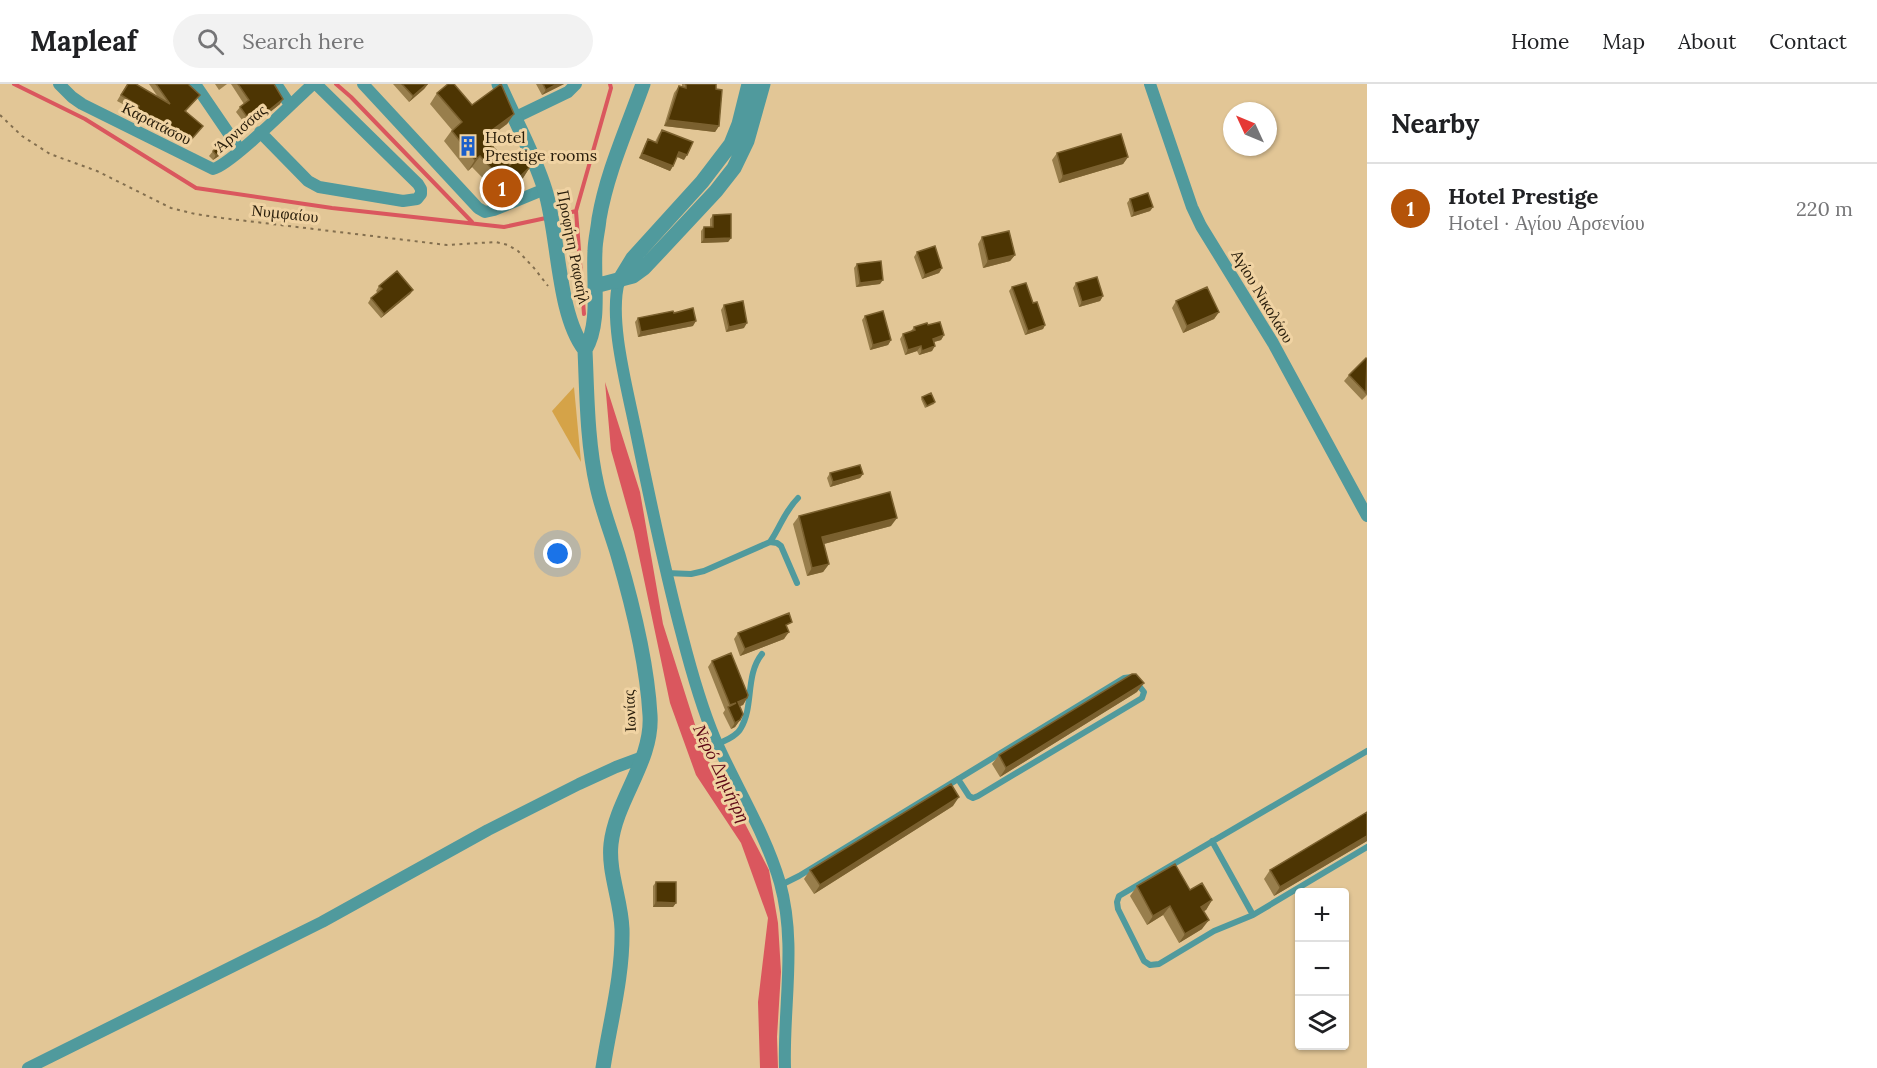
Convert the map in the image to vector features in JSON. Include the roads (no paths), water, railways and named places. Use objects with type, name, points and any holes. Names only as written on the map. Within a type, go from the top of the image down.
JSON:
[{"type":"street","name":"Καρατάσου","points":[[59,84],[82,104],[213,169]]},
{"type":"street","points":[[195,84],[240,150]]},
{"type":"street","points":[[276,84],[290,105]]},
{"type":"street","name":"Άρνισσας","points":[[213,169],[218,168],[240,150],[314,84]]},
{"type":"street","points":[[260,132],[308,181],[319,187],[402,201],[417,199],[421,194],[418,184],[314,84]]},
{"type":"street","points":[[363,84],[478,208],[485,212],[494,210],[544,189]]},
{"type":"street","name":"Προφήτη Ραφαήλ","points":[[499,84],[544,189],[567,305],[578,341],[585,350]]},
{"type":"street","points":[[514,118],[568,92],[576,84]]},
{"type":"street","points":[[585,350],[592,332],[595,250],[604,196],[618,148],[643,84]]},
{"type":"street","points":[[749,84],[739,124],[731,144],[702,182],[633,258],[619,281],[615,299],[615,316],[625,378],[666,573],[691,668],[718,744],[768,849],[780,885],[790,941],[784,1068]]},
{"type":"street","points":[[595,286],[633,276],[654,259],[716,191],[734,168],[747,141],[763,84]]},
{"type":"street","name":"Αγίου Νικολάου","points":[[1150,84],[1189,198],[1201,226],[1274,343],[1367,516]]},
{"type":"street","name":"Ιωνίας","points":[[585,350],[591,453],[597,486],[618,555],[649,701],[649,735],[644,756],[624,801],[611,844],[610,862],[618,895],[622,929],[620,967],[603,1068]]},
{"type":"street","points":[[28,1068],[322,922],[488,830],[616,766],[644,756]]},
{"type":"lane","points":[[770,542],[779,528],[782,517],[798,498]]},
{"type":"lane","points":[[666,573],[691,574],[704,571],[770,542],[781,546],[796,583]]},
{"type":"lane","points":[[718,744],[740,730],[752,677],[762,654]]},
{"type":"lane","points":[[780,885],[800,876],[958,779],[1124,678],[1132,677],[1144,692],[1142,698],[978,796],[973,798],[969,796],[958,779]]},
{"type":"lane","points":[[1367,751],[1119,896],[1118,909],[1144,961],[1150,965],[1159,964],[1215,932],[1253,915],[1367,847]]},
{"type":"lane","points":[[1212,841],[1253,915]]},
{"type":"waterway","points":[[14,84],[85,119],[196,188],[332,208],[504,227],[546,218]]},
{"type":"waterway","points":[[336,84],[472,222]]},
{"type":"waterway","name":"Νερό Δημήτρη","points":[[584,314],[576,211],[611,88],[610,84]]},
{"type":"waterway","points":[[568,213],[576,211]]},
{"type":"place","name":"Hotel Prestige rooms","points":[[468,146]]},
{"type":"place","name":"Hotel Prestige","points":[[502,188]]}]
